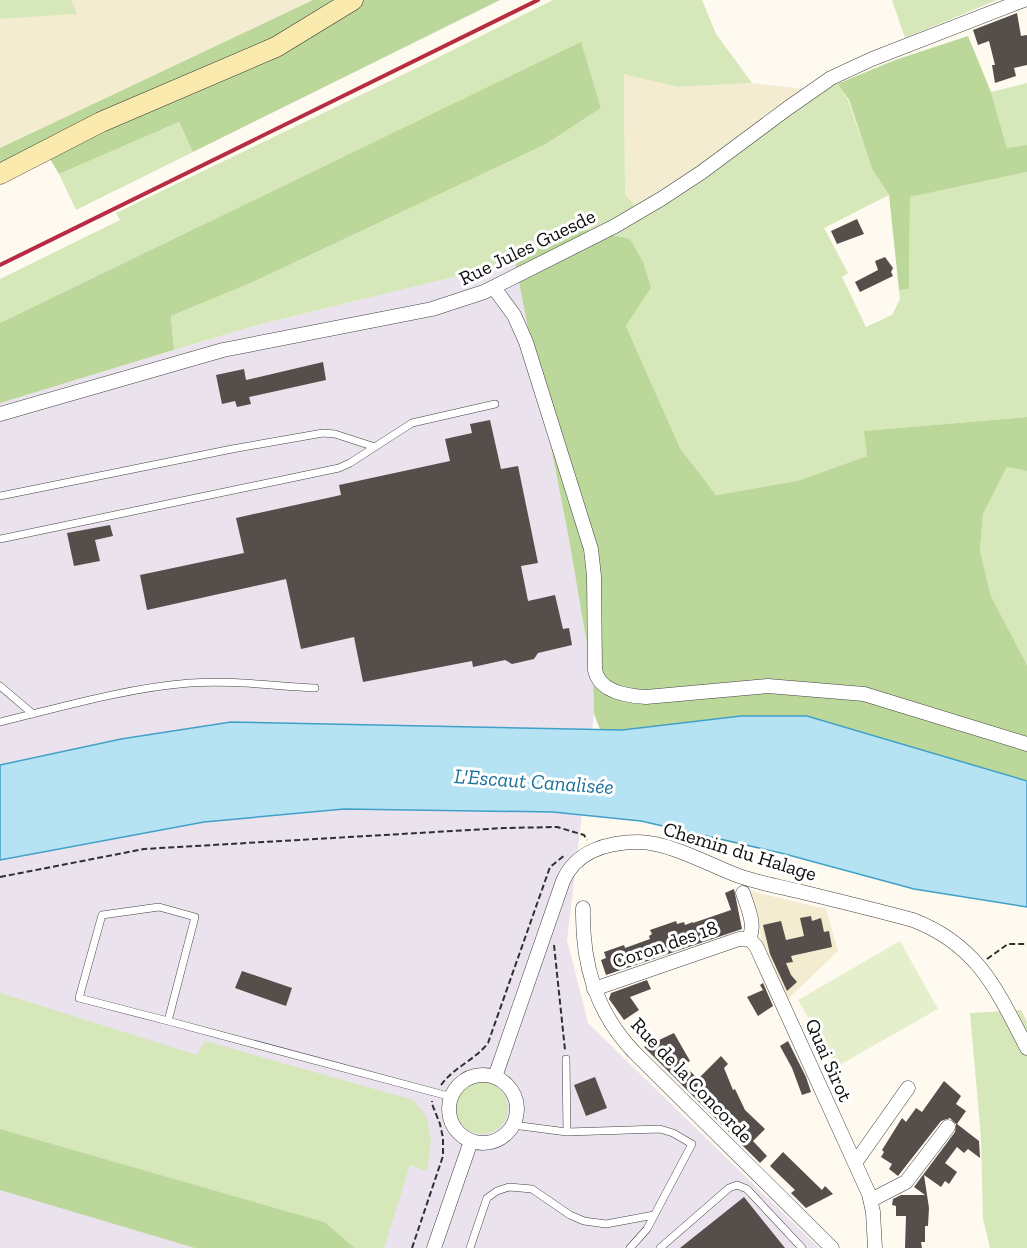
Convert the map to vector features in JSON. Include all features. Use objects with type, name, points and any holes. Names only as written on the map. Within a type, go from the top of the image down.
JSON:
[{"type":"street","points":[[0,174],[101,122],[276,47],[341,5],[353,0]]},
{"type":"street","name":"Rue Jules Guesde","points":[[0,414],[223,350],[432,309],[494,288],[615,226],[661,199],[831,78],[872,59],[1024,0]]},
{"type":"street","points":[[494,288],[514,315],[526,342],[588,537],[594,576],[595,670],[597,678],[603,685],[627,694],[646,697],[768,686],[864,694],[1027,744]]},
{"type":"street","name":"Chemin du Halage","points":[[495,1077],[569,868],[577,860],[594,850],[616,843],[654,843],[750,879],[913,920],[948,938],[980,965],[996,989],[1027,1048]]},
{"type":"street","name":"Quai Sirot","points":[[743,893],[753,927],[749,939],[756,946],[871,1200],[875,1248]]},
{"type":"street","name":"Rue de la Concorde","points":[[583,908],[584,948],[594,989],[610,1023],[628,1046],[832,1248]]},
{"type":"street","name":"Coron des 18","points":[[594,989],[739,939],[749,939]]},
{"type":"street","points":[[471,1077],[495,1077],[507,1085],[514,1097],[517,1111],[513,1125],[505,1135],[497,1140],[484,1143],[471,1141],[459,1133],[454,1125],[450,1112],[452,1097],[459,1085],[471,1077]]},
{"type":"street","points":[[855,1163],[908,1088]]},
{"type":"street","points":[[871,1200],[906,1182],[948,1127]]},
{"type":"street","points":[[434,1248],[471,1141]]},
{"type":"lane","points":[[0,539],[339,468],[350,464],[417,421],[495,404]]},
{"type":"lane","points":[[0,496],[323,433],[335,434],[375,447]]},
{"type":"lane","points":[[0,722],[140,690],[192,683],[227,682],[315,688]]},
{"type":"lane","points":[[0,686],[33,714]]},
{"type":"lane","points":[[168,1021],[195,917],[159,907],[102,915],[79,998],[452,1097]]},
{"type":"lane","points":[[566,1059],[567,1132]]},
{"type":"lane","points":[[513,1125],[567,1132],[660,1129],[693,1144],[643,1234],[630,1248]]},
{"type":"lane","points":[[660,1248],[729,1188],[737,1185],[747,1189],[802,1248]]},
{"type":"lane","points":[[470,1248],[487,1198],[509,1187],[532,1189],[570,1215],[584,1221],[606,1224],[654,1215]]},
{"type":"path","points":[[0,877],[144,849],[504,828],[557,827],[584,835],[594,850]]},
{"type":"path","points":[[412,1248],[443,1156],[442,1131],[432,1104],[436,1093],[443,1082],[460,1066],[481,1053],[488,1043],[550,867],[567,854]]},
{"type":"path","points":[[547,926],[554,946],[566,1059]]},
{"type":"path","points":[[980,965],[1008,944],[1027,944]]},
{"type":"shaded area","points":[[71,0],[313,0],[0,148],[0,19],[76,14]]},
{"type":"shaded area","points":[[624,73],[678,87],[752,83],[804,89],[669,185],[635,205],[625,196]]},
{"type":"shaded area","points":[[515,262],[568,534],[593,679],[594,714],[567,940],[588,1023],[819,1248],[0,1248],[0,403],[257,325]]},
{"type":"shaded area","points":[[750,891],[826,909],[838,951],[786,1001],[765,952]]},
{"type":"green space","points":[[0,0],[71,0],[77,14],[0,19]]},
{"type":"green space","points":[[313,0],[500,0],[193,152],[179,122],[59,174],[41,144],[0,166],[0,148]]},
{"type":"green space","points":[[553,0],[702,0],[716,34],[752,83],[678,87],[624,74],[625,195],[635,205],[669,185],[828,72],[848,100],[872,169],[889,195],[824,228],[848,273],[842,277],[866,327],[892,315],[900,299],[899,290],[909,289],[910,197],[1027,172],[1027,417],[865,431],[867,456],[797,481],[716,495],[680,448],[626,326],[651,288],[575,228],[515,262],[257,325],[174,350],[171,316],[253,282],[546,144],[601,108],[581,43],[0,323],[0,279],[120,220],[116,213]]},
{"type":"green space","points":[[892,0],[997,0],[905,38]]},
{"type":"green space","points":[[968,36],[991,92],[1007,148],[1027,145],[1027,172],[910,197],[909,289],[899,290],[889,195],[872,169],[849,100],[837,84],[895,60]]},
{"type":"green space","points":[[581,42],[601,108],[546,144],[253,282],[171,316],[174,350],[0,403],[0,323]]},
{"type":"green space","points":[[1027,83],[1027,145],[1007,148],[991,92]]},
{"type":"green space","points":[[179,122],[193,152],[76,210],[59,174]]},
{"type":"green space","points":[[575,228],[630,239],[643,262],[651,288],[626,326],[680,448],[716,495],[797,481],[867,456],[864,431],[1027,417],[1027,471],[1007,467],[983,514],[980,551],[991,596],[1027,665],[1027,781],[807,716],[741,716],[622,730],[600,729],[594,714],[593,679],[568,534],[515,262]]},
{"type":"green space","points":[[1007,467],[1027,471],[1027,665],[991,596],[980,551],[983,514]]},
{"type":"green space","points":[[900,941],[938,1009],[836,1067],[798,1000]]},
{"type":"green space","points":[[0,993],[197,1055],[205,1041],[413,1100],[426,1116],[431,1140],[427,1171],[410,1165],[384,1248],[355,1248],[323,1222],[0,1129]]},
{"type":"green space","points":[[1021,1010],[1027,1022],[1027,1248],[990,1248],[983,1219],[981,1137],[970,1013]]},
{"type":"green space","points":[[482,1082],[496,1086],[504,1094],[508,1108],[504,1122],[496,1130],[482,1134],[468,1130],[460,1122],[456,1108],[460,1094],[468,1086]]},
{"type":"green space","points":[[0,1129],[324,1222],[355,1248],[195,1248],[0,1190]]},
{"type":"water","name":"L'Escaut Canalisée","points":[[741,716],[807,716],[1027,781],[1027,907],[914,889],[781,853],[641,821],[553,812],[344,809],[204,822],[0,860],[0,765],[121,739],[231,722],[622,730]]},
{"type":"building","points":[[1017,13],[1021,36],[1027,35],[1027,65],[1014,68],[1016,76],[995,83],[992,65],[995,65],[989,41],[978,45],[973,30]]},
{"type":"building","points":[[857,219],[864,234],[837,244],[831,231]]},
{"type":"building","points":[[885,257],[893,268],[891,272],[893,276],[860,292],[855,282],[878,270],[875,261]]},
{"type":"building","points":[[323,362],[326,380],[249,397],[251,404],[237,407],[235,401],[222,404],[216,375],[244,369],[246,380]]},
{"type":"building","points":[[490,420],[501,469],[518,466],[538,563],[521,566],[528,601],[555,595],[563,629],[569,628],[572,645],[538,653],[534,659],[512,664],[505,660],[473,667],[472,661],[363,682],[354,637],[301,649],[286,579],[147,610],[140,575],[244,553],[236,518],[341,495],[339,485],[450,461],[445,439],[472,433],[470,424]]},
{"type":"building","points":[[110,525],[113,536],[95,540],[100,561],[74,566],[67,533]]},
{"type":"building","points":[[734,889],[742,929],[606,975],[601,960],[606,958],[604,952],[624,945],[625,948],[650,939],[649,936],[652,934],[650,930],[676,921],[677,924],[684,922],[685,925],[731,910],[725,893]]},
{"type":"building","points":[[811,916],[812,921],[821,918],[824,932],[829,931],[832,947],[791,956],[793,962],[786,963],[797,982],[787,991],[770,954],[763,925],[781,921],[786,940],[804,936],[800,918]]},
{"type":"building","points":[[242,971],[292,988],[286,1006],[235,988]]},
{"type":"building","points":[[647,980],[651,989],[630,997],[639,1010],[624,1020],[609,999],[611,993]]},
{"type":"building","points":[[763,983],[773,1006],[758,1016],[747,997],[763,990],[760,985]]},
{"type":"building","points":[[674,1033],[690,1061],[684,1065],[698,1079],[721,1056],[728,1064],[724,1068],[733,1090],[735,1089],[745,1110],[765,1129],[753,1141],[767,1156],[760,1163],[644,1047]]},
{"type":"building","points":[[788,1041],[811,1092],[802,1095],[792,1068],[780,1046]]},
{"type":"building","points":[[595,1077],[607,1108],[586,1116],[574,1085]]},
{"type":"building","points":[[944,1081],[961,1096],[956,1104],[966,1111],[957,1124],[979,1141],[980,1158],[968,1149],[964,1153],[957,1147],[945,1163],[957,1172],[949,1184],[945,1181],[941,1187],[924,1175],[929,1208],[928,1226],[925,1226],[925,1242],[921,1242],[922,1248],[905,1248],[906,1216],[896,1216],[896,1206],[892,1205],[893,1199],[901,1195],[925,1195],[914,1187],[955,1132],[956,1124],[950,1118],[941,1121],[898,1176],[889,1169],[892,1164],[881,1157],[884,1152],[882,1150],[902,1118],[906,1122],[916,1108],[922,1112]]},
{"type":"building","points":[[783,1152],[822,1190],[825,1186],[833,1194],[806,1208],[791,1193],[795,1190],[770,1166]]},
{"type":"building","points":[[744,1197],[785,1248],[680,1248]]},
{"type":"railway","points":[[0,265],[538,0]]}]
